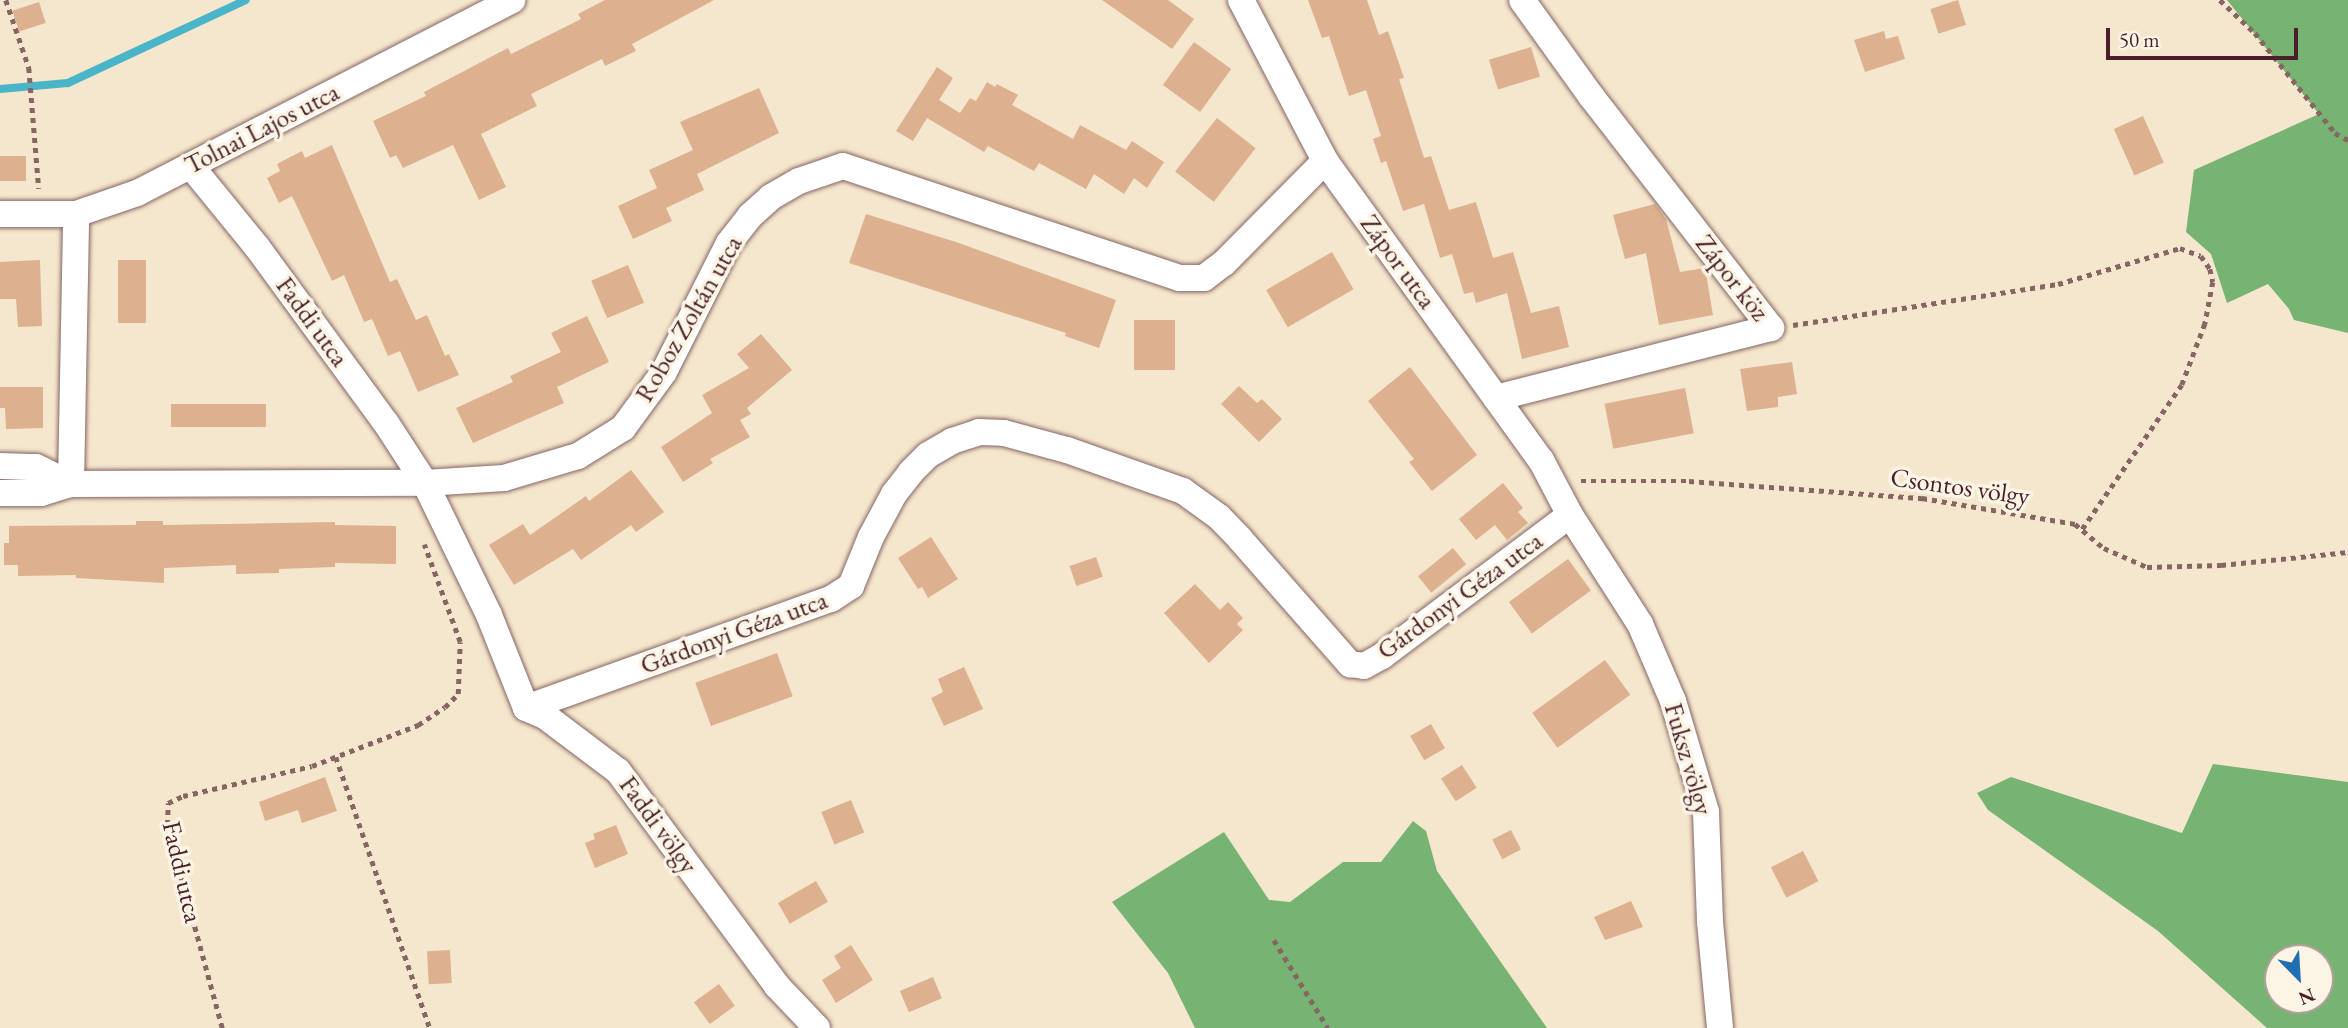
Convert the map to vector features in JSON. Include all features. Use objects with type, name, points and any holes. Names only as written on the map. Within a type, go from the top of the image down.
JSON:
[{"type":"street","name":"Tolnai Lajos utca","points":[[0,214],[76,214],[137,193],[512,0]]},
{"type":"street","name":"Zápor utca","points":[[1241,0],[1325,161],[1541,460],[1570,515]]},
{"type":"street","name":"Zápor köz","points":[[1496,398],[1771,328],[1591,96],[1522,0]]},
{"type":"street","name":"Roboz Zoltán utca","points":[[0,493],[41,493],[71,484],[425,483],[504,478],[578,456],[623,428],[664,372],[729,243],[771,197],[799,181],[843,166],[1180,278],[1204,278],[1224,263],[1325,161]]},
{"type":"street","name":"Faddi utca","points":[[191,166],[265,258],[386,423],[425,483]]},
{"type":"street","points":[[71,484],[76,214]]},
{"type":"street","name":"Gárdonyi Géza utca","points":[[526,708],[831,599],[851,586],[871,537],[894,494],[911,472],[928,455],[952,441],[979,432],[1004,433],[1066,450],[1183,491],[1219,517],[1350,664],[1364,666],[1382,656],[1570,515]]},
{"type":"street","name":"Roboz Zoltán utca","points":[[0,466],[36,467],[71,484]]},
{"type":"street","points":[[425,483],[489,615],[526,708]]},
{"type":"street","name":"Fuksz völgy","points":[[1570,515],[1640,624],[1673,701],[1706,812],[1710,922],[1720,1028]]},
{"type":"street","name":"Faddi völgy","points":[[526,708],[545,716],[618,771],[777,986],[817,1028]]},
{"type":"path","points":[[6,0],[29,68],[41,214]]},
{"type":"path","points":[[2220,0],[2255,33],[2335,133],[2348,140]]},
{"type":"path","points":[[1771,328],[2058,284],[2180,248],[2201,256],[2210,269],[2213,282],[2205,324],[2182,385],[2082,530]]},
{"type":"path","name":"Csontos völgy","points":[[1553,482],[1689,481],[1923,498],[2075,524],[2104,548],[2147,567],[2221,565],[2348,552]]},
{"type":"path","name":"Faddi utca","points":[[222,1028],[167,825],[167,803],[183,796],[243,784],[336,757],[418,725],[445,707],[458,694],[460,642],[425,550],[422,523],[437,507]]},
{"type":"path","points":[[336,757],[430,1028]]},
{"type":"path","points":[[1273,940],[1328,1028]]},
{"type":"green space","points":[[2227,0],[2348,0],[2348,333],[2294,320],[2289,309],[2268,284],[2227,303],[2211,254],[2186,232],[2194,170],[2319,114]]},
{"type":"green space","points":[[2213,764],[2348,782],[2348,1028],[2267,1028],[2158,931],[1988,810],[1977,793],[2011,777],[2182,833]]},
{"type":"green space","points":[[1413,821],[1426,831],[1437,871],[1547,1028],[1195,1028],[1168,973],[1112,902],[1224,832],[1269,900],[1290,902],[1343,862],[1381,862]]},
{"type":"building","points":[[605,0],[714,0],[632,44],[636,51],[605,66],[602,59],[531,94],[537,106],[481,134],[506,187],[479,200],[453,145],[403,168],[396,155],[390,158],[373,121],[426,96],[424,92],[508,48],[511,54],[581,19],[578,14]]},
{"type":"building","points":[[1102,0],[1168,0],[1194,19],[1172,49]]},
{"type":"building","points":[[1308,0],[1367,0],[1379,35],[1388,31],[1404,78],[1399,79],[1424,158],[1431,156],[1449,210],[1476,202],[1493,258],[1513,252],[1531,313],[1559,306],[1569,347],[1522,359],[1507,293],[1476,303],[1473,292],[1464,294],[1452,254],[1440,258],[1424,204],[1403,211],[1386,161],[1381,163],[1373,139],[1381,136],[1366,90],[1349,96],[1329,36],[1322,38]]},
{"type":"building","points":[[1958,0],[1966,25],[1938,34],[1930,9]]},
{"type":"building","points":[[39,2],[46,23],[19,32],[12,11]]},
{"type":"building","points":[[1884,31],[1886,39],[1898,36],[1905,59],[1865,72],[1854,40]]},
{"type":"building","points":[[1194,42],[1231,69],[1200,112],[1163,85]]},
{"type":"building","points":[[1531,47],[1540,77],[1498,90],[1489,60]]},
{"type":"building","points":[[937,67],[953,78],[939,100],[960,113],[970,98],[976,101],[987,82],[995,87],[997,84],[1018,95],[1012,105],[1073,139],[1080,125],[1126,150],[1132,141],[1164,162],[1147,188],[1134,178],[1124,194],[1094,174],[1086,189],[1039,163],[1034,171],[988,146],[984,152],[927,118],[913,141],[896,131]]},
{"type":"building","points":[[759,88],[779,133],[697,174],[704,190],[666,208],[672,221],[633,239],[618,206],[657,188],[649,170],[693,150],[680,122]]},
{"type":"building","points":[[2143,116],[2164,163],[2135,176],[2114,129]]},
{"type":"building","points":[[1217,118],[1256,148],[1214,202],[1175,172]]},
{"type":"building","points":[[332,145],[390,282],[397,279],[416,320],[427,315],[445,356],[449,354],[459,375],[418,392],[400,351],[388,356],[372,319],[364,322],[344,275],[332,281],[292,196],[279,203],[267,178],[280,171],[277,164],[302,151],[305,158]]},
{"type":"building","points":[[0,156],[26,156],[26,181],[0,181]]},
{"type":"building","points":[[1655,204],[1666,219],[1680,272],[1705,268],[1713,315],[1659,325],[1646,253],[1625,259],[1613,215]]},
{"type":"building","points":[[866,214],[959,243],[1116,300],[1099,348],[1065,336],[1066,333],[849,263]]},
{"type":"building","points":[[1332,252],[1354,289],[1288,327],[1266,290]]},
{"type":"building","points":[[40,260],[42,326],[18,327],[16,299],[0,299],[0,262]]},
{"type":"building","points":[[118,260],[146,260],[146,323],[118,323]]},
{"type":"building","points":[[628,265],[644,303],[607,318],[591,281]]},
{"type":"building","points":[[587,316],[609,362],[557,387],[564,403],[473,443],[456,408],[513,382],[510,376],[561,352],[551,333]]},
{"type":"building","points":[[1134,320],[1175,320],[1175,370],[1134,370]]},
{"type":"building","points":[[761,334],[792,370],[747,408],[751,414],[740,420],[750,437],[710,459],[713,463],[683,482],[661,447],[712,413],[702,395],[749,368],[737,354]]},
{"type":"building","points":[[1792,362],[1797,394],[1778,397],[1778,407],[1747,411],[1740,369]]},
{"type":"building","points":[[1410,367],[1477,455],[1432,491],[1409,462],[1414,459],[1368,401]]},
{"type":"building","points":[[1239,386],[1257,403],[1262,399],[1282,419],[1259,442],[1221,404]]},
{"type":"building","points":[[0,387],[43,387],[43,428],[6,429],[5,408],[0,408]]},
{"type":"building","points":[[1685,388],[1694,433],[1613,449],[1605,404]]},
{"type":"building","points":[[171,404],[266,404],[266,427],[171,427]]},
{"type":"building","points":[[631,470],[664,512],[636,532],[631,525],[581,560],[573,549],[514,585],[489,545],[523,524],[530,535],[586,496],[589,501]]},
{"type":"building","points":[[1503,483],[1523,508],[1518,512],[1528,523],[1507,540],[1495,525],[1476,540],[1459,519]]},
{"type":"building","points":[[136,521],[163,521],[163,525],[335,522],[335,525],[396,526],[396,564],[335,563],[335,567],[236,574],[236,565],[164,568],[164,583],[76,578],[76,575],[18,576],[18,565],[4,565],[4,543],[9,543],[9,526],[136,525]]},
{"type":"building","points":[[931,537],[958,579],[928,598],[922,587],[918,589],[898,558]]},
{"type":"building","points":[[1453,548],[1466,564],[1431,593],[1418,576]]},
{"type":"building","points":[[1096,557],[1103,577],[1076,586],[1070,566]]},
{"type":"building","points":[[1568,559],[1591,591],[1532,633],[1509,602]]},
{"type":"building","points":[[1195,584],[1220,610],[1228,602],[1243,618],[1237,624],[1243,630],[1209,663],[1164,613]]},
{"type":"building","points":[[777,653],[793,696],[711,726],[695,683]]},
{"type":"building","points":[[1605,660],[1630,695],[1557,748],[1532,713]]},
{"type":"building","points":[[964,667],[983,709],[944,726],[931,698],[943,692],[938,679]]},
{"type":"building","points":[[1431,724],[1445,748],[1424,760],[1410,736]]},
{"type":"building","points":[[1462,765],[1477,788],[1456,801],[1441,779]]},
{"type":"building","points":[[325,777],[337,811],[302,823],[298,810],[265,821],[259,802]]},
{"type":"building","points":[[851,800],[864,832],[834,844],[821,812]]},
{"type":"building","points":[[616,825],[628,854],[595,868],[585,843],[595,839],[593,834]]},
{"type":"building","points":[[1511,830],[1521,850],[1502,859],[1492,840]]},
{"type":"building","points":[[1803,851],[1818,881],[1786,898],[1771,867]]},
{"type":"building","points":[[816,881],[828,902],[790,924],[778,903]]},
{"type":"building","points":[[1631,901],[1643,927],[1605,940],[1594,917]]},
{"type":"building","points":[[851,945],[873,980],[836,1003],[822,980],[841,968],[834,956]]},
{"type":"building","points":[[450,950],[452,983],[429,984],[427,951]]},
{"type":"building","points":[[933,977],[942,998],[909,1012],[900,991]]},
{"type":"building","points":[[719,984],[735,1006],[710,1024],[694,1002]]},
{"type":"waterway","points":[[0,89],[68,83],[246,0]]}]
